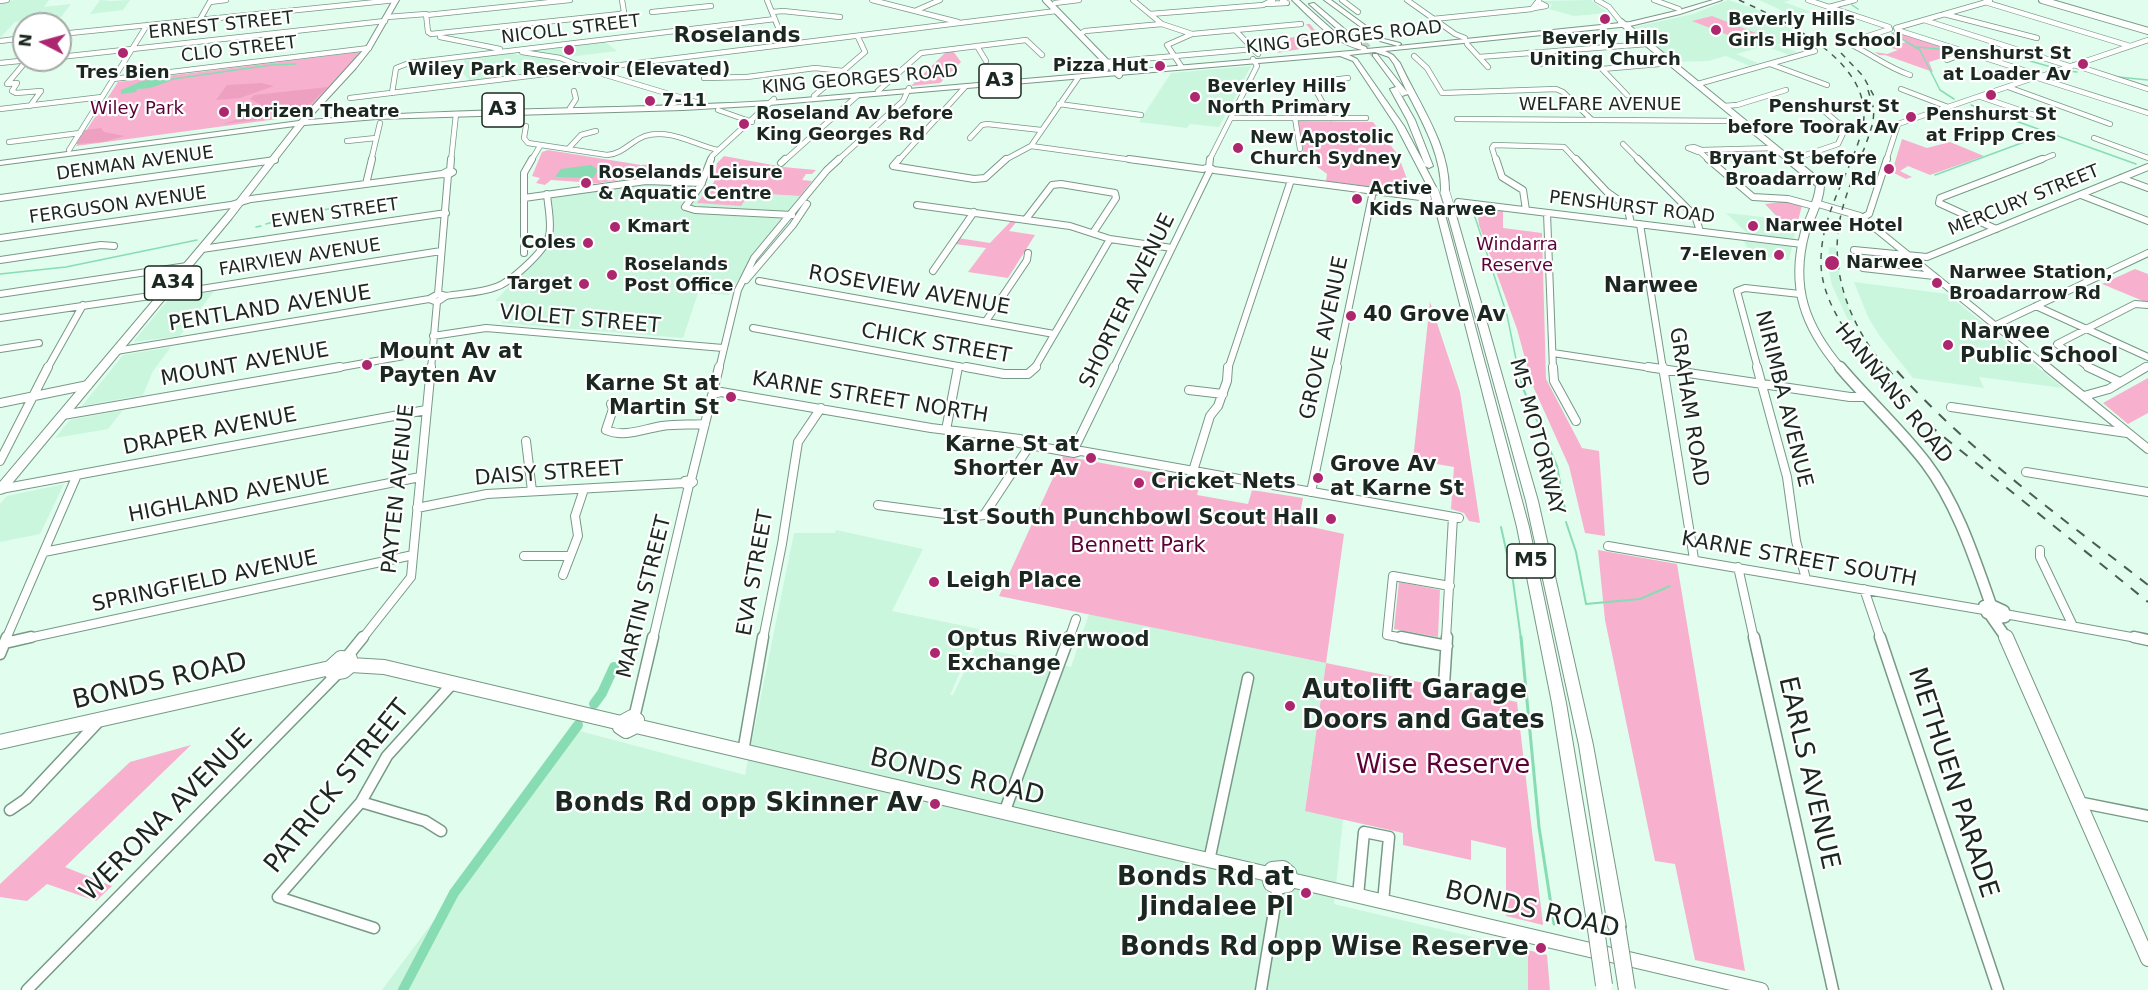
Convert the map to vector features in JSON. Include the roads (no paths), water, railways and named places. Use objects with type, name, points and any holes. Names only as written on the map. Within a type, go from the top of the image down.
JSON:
[{"type":"highway","name":"A34","points":[[0,490],[164,295],[286,145],[295,140],[307,121],[354,67],[369,48],[396,0]]},
{"type":"highway","points":[[1268,58],[1333,48],[1338,44],[1335,37],[1314,14],[1295,0]]},
{"type":"highway","name":"M5 MOTORWAY","points":[[1306,0],[1366,49],[1392,85],[1411,120],[1424,151],[1431,194],[1449,206],[1523,527],[1559,703],[1605,988]]},
{"type":"highway","name":"M5 MOTORWAY","points":[[1314,0],[1366,49],[1398,84],[1416,112],[1430,145],[1445,192],[1532,501],[1586,745],[1627,990]]},
{"type":"highway","points":[[1327,0],[1382,40],[1398,44]]},
{"type":"highway","name":"KING GEORGES ROAD","points":[[1623,23],[1679,9],[1702,0]]},
{"type":"highway","name":"KING GEORGES ROAD","points":[[307,121],[456,114],[719,108],[814,96],[1072,80],[1256,58],[1331,55],[1398,44],[1466,41],[1623,23],[1670,16],[1719,0]]},
{"type":"highway","points":[[1366,28],[1371,39],[1361,60],[1373,85]]},
{"type":"highway","points":[[1335,37],[1386,54],[1397,63]]},
{"type":"highway","points":[[1268,58],[1455,38]]},
{"type":"highway","name":"KING GEORGES ROAD","points":[[1366,49],[1439,44],[1455,38],[1466,41]]},
{"type":"highway","points":[[1397,63],[1397,56],[1403,50],[1439,44]]},
{"type":"highway","points":[[1331,55],[1352,57],[1373,85],[1414,149],[1431,194]]},
{"type":"highway","name":"KING GEORGES ROAD","points":[[0,161],[338,116],[857,96],[1268,58]]},
{"type":"highway","name":"M5","points":[[1397,63],[1439,153],[1447,180],[1445,192]]},
{"type":"highway","name":"A34","points":[[307,121],[348,77],[354,67]]},
{"type":"highway","points":[[901,103],[923,91]]},
{"type":"highway","points":[[321,107],[326,114],[338,116]]},
{"type":"highway","points":[[271,125],[299,116],[307,121],[320,124],[359,118]]},
{"type":"highway","points":[[271,125],[290,130],[286,145]]},
{"type":"highway","name":"KING GEORGES ROAD","points":[[0,161],[271,125]]},
{"type":"main road","points":[[2042,0],[2148,31]]},
{"type":"main road","points":[[1052,4],[1082,32],[1117,73]]},
{"type":"main road","points":[[1623,23],[1789,158]]},
{"type":"main road","points":[[1094,73],[1105,70],[1107,63]]},
{"type":"main road","name":"HANNANS ROAD","points":[[1789,158],[1821,186],[1798,262],[1800,294],[1808,315],[1826,348],[1867,397],[1905,436],[1929,466],[1947,497],[1995,613],[2148,959]]},
{"type":"main road","points":[[349,661],[452,684]]},
{"type":"main road","name":"BONDS ROAD","points":[[0,742],[334,671],[349,661]]},
{"type":"main road","name":"BONDS ROAD","points":[[452,684],[621,723],[620,727],[623,730],[631,730],[635,722],[743,752],[1268,874],[1271,884],[1358,896],[1761,990]]},
{"type":"street","points":[[0,1],[7,0]]},
{"type":"street","points":[[199,21],[211,1],[226,0]]},
{"type":"street","points":[[72,33],[396,0]]},
{"type":"street","name":"ERNEST STREET","points":[[72,56],[420,14],[570,0]]},
{"type":"street","points":[[431,34],[620,15],[624,12],[622,0]]},
{"type":"street","points":[[678,0],[680,9]]},
{"type":"street","points":[[767,0],[785,44]]},
{"type":"street","points":[[872,0],[953,19],[958,23]]},
{"type":"street","points":[[916,10],[940,0]]},
{"type":"street","points":[[350,98],[958,23],[1079,0]]},
{"type":"street","points":[[1133,0],[1162,24],[1192,34]]},
{"type":"street","points":[[1267,4],[1273,0]]},
{"type":"street","points":[[1150,14],[1287,3],[1282,0]]},
{"type":"street","points":[[1342,0],[1358,12]]},
{"type":"street","points":[[1407,0],[1455,38]]},
{"type":"street","points":[[1597,0],[1609,7],[1623,23]]},
{"type":"street","points":[[1654,0],[1679,9]]},
{"type":"street","points":[[1808,0],[2148,113]]},
{"type":"street","points":[[1829,7],[1855,0]]},
{"type":"street","points":[[1910,75],[1894,70],[1870,53],[1845,43],[1993,0]]},
{"type":"street","points":[[2050,2],[2058,0]]},
{"type":"street","points":[[1433,19],[1534,8],[1546,6],[1539,1],[1534,8]]},
{"type":"street","points":[[1985,2],[2130,46]]},
{"type":"street","points":[[652,12],[711,6]]},
{"type":"street","points":[[772,12],[783,11],[840,17]]},
{"type":"street","points":[[1944,14],[2037,38]]},
{"type":"street","points":[[427,15],[428,32],[431,34],[509,51],[560,58],[676,98],[699,103]]},
{"type":"street","name":"NICOLL STREET","points":[[392,93],[396,68],[401,65],[775,19]]},
{"type":"street","points":[[1924,20],[2148,89]]},
{"type":"street","points":[[1082,32],[1162,24]]},
{"type":"street","points":[[1181,66],[1167,47],[1168,44],[1192,34],[1301,24]]},
{"type":"street","points":[[69,150],[147,25]]},
{"type":"street","points":[[1236,31],[1254,49],[1256,58]]},
{"type":"street","points":[[442,37],[453,32]]},
{"type":"street","points":[[814,96],[865,52],[857,36]]},
{"type":"street","points":[[878,91],[918,54],[1026,40],[1042,55]]},
{"type":"street","points":[[1862,218],[1869,214],[1896,126],[2148,40]]},
{"type":"street","points":[[1466,41],[1488,67]]},
{"type":"street","points":[[1479,57],[1647,44]]},
{"type":"street","points":[[977,46],[986,61]]},
{"type":"street","name":"CLIO STREET","points":[[113,79],[369,48]]},
{"type":"street","points":[[1107,63],[1254,49]]},
{"type":"street","points":[[1698,84],[1815,51]]},
{"type":"street","points":[[1947,60],[1966,52]]},
{"type":"street","points":[[1529,53],[1541,64]]},
{"type":"street","points":[[1414,56],[1433,76],[1433,81],[1442,93],[1557,89],[1592,120]]},
{"type":"street","name":"SHORTER AVENUE","points":[[1074,449],[1209,170],[1209,161],[1257,66],[1256,58]]},
{"type":"street","points":[[1627,95],[1602,69],[1671,63]]},
{"type":"street","points":[[1769,64],[1827,85]]},
{"type":"street","points":[[567,71],[611,66]]},
{"type":"street","points":[[704,78],[747,77],[815,68],[843,71]]},
{"type":"street","points":[[7,84],[18,72]]},
{"type":"street","points":[[1331,118],[1314,87],[1324,81],[1348,78]]},
{"type":"street","points":[[965,87],[893,165],[979,180],[989,176],[1000,162],[1031,146],[1072,80]]},
{"type":"street","points":[[0,85],[17,83],[12,91],[16,93],[41,91],[30,106]]},
{"type":"street","points":[[2008,87],[2110,124]]},
{"type":"street","points":[[1901,89],[1948,107]]},
{"type":"street","points":[[788,230],[792,213],[826,179],[830,170],[901,103],[905,90]]},
{"type":"street","points":[[1724,106],[1737,105],[1786,90]]},
{"type":"street","points":[[570,108],[576,99],[574,91]]},
{"type":"street","points":[[781,162],[857,96]]},
{"type":"street","points":[[1981,96],[2040,117]]},
{"type":"street","points":[[0,109],[102,97]]},
{"type":"street","points":[[676,98],[688,104],[719,108],[752,122]]},
{"type":"street","points":[[669,105],[677,102],[676,98]]},
{"type":"street","points":[[771,101],[752,122],[718,150],[709,161],[702,183],[686,204],[687,209],[759,214],[792,213]]},
{"type":"street","points":[[1059,104],[1141,115]]},
{"type":"street","points":[[1789,158],[1800,157],[1842,141],[1845,129],[1843,125],[1823,110],[1833,104]]},
{"type":"street","points":[[746,105],[756,107],[757,115]]},
{"type":"street","name":"PAYTEN AVENUE","points":[[349,661],[411,577],[435,298],[446,213],[447,173],[456,114]]},
{"type":"street","points":[[1231,118],[1365,118]]},
{"type":"street","points":[[1295,118],[1300,149]]},
{"type":"street","name":"WELFARE AVENUE","points":[[1457,119],[1743,121]]},
{"type":"street","points":[[366,184],[380,123]]},
{"type":"street","points":[[970,138],[981,126],[987,124],[1041,130]]},
{"type":"street","points":[[526,126],[524,141],[540,146],[613,156],[640,138],[659,134],[680,137],[703,147],[718,150]]},
{"type":"street","points":[[568,149],[581,135],[596,131]]},
{"type":"street","points":[[9,142],[80,133]]},
{"type":"street","points":[[347,141],[376,138]]},
{"type":"street","points":[[2094,138],[2148,158]]},
{"type":"street","points":[[1623,144],[1695,216],[1700,231]]},
{"type":"street","points":[[524,253],[524,173],[540,146]]},
{"type":"street","points":[[1031,146],[1372,191],[1431,194]]},
{"type":"street","points":[[1526,210],[1524,192],[1502,177],[1492,146],[1564,147],[1605,190],[1627,206],[1636,224]]},
{"type":"street","points":[[1775,148],[1701,151],[1753,197],[1800,202],[1852,212],[1862,218],[2148,449]]},
{"type":"street","points":[[1996,229],[1946,208],[1938,203],[1940,198],[2054,155]]},
{"type":"street","name":"DENMAN AVENUE","points":[[0,198],[275,160]]},
{"type":"street","name":"MERCURY STREET","points":[[1854,250],[1927,257],[2148,166]]},
{"type":"street","name":"FERGUSON AVENUE","points":[[0,238],[447,173]]},
{"type":"street","points":[[2121,178],[2148,188]]},
{"type":"street","points":[[1192,471],[1210,416],[1218,406],[1223,394],[1227,381],[1227,370],[1248,314],[1291,180]]},
{"type":"street","points":[[524,198],[646,181],[702,183]]},
{"type":"street","points":[[1026,219],[1052,185],[1061,184],[1115,193],[1116,198],[1093,233]]},
{"type":"street","name":"GROVE AVENUE","points":[[1311,492],[1372,191]]},
{"type":"street","points":[[435,298],[497,287],[506,283],[544,246],[549,235],[547,194]]},
{"type":"street","points":[[2081,195],[2148,221]]},
{"type":"street","points":[[918,205],[1075,227],[1110,239],[1172,248]]},
{"type":"street","name":"PENSHURST ROAD","points":[[1449,206],[1526,210],[1802,244]]},
{"type":"street","points":[[933,271],[974,212]]},
{"type":"street","name":"EWEN STREET","points":[[203,247],[446,213]]},
{"type":"street","points":[[741,284],[751,276],[788,230],[792,213]]},
{"type":"street","name":"MARTIN STREET","points":[[635,722],[688,483],[716,391],[723,348],[741,284],[754,258],[792,213]]},
{"type":"street","points":[[1547,213],[1554,381],[1576,421]]},
{"type":"street","points":[[759,214],[778,221],[777,228]]},
{"type":"street","name":"GRAHAM ROAD","points":[[1636,224],[1663,369],[1694,559]]},
{"type":"street","name":"CHICK STREET","points":[[753,327],[1004,374],[1028,374],[1035,368],[1110,239]]},
{"type":"street","points":[[0,260],[101,245],[114,246]]},
{"type":"street","name":"FAIRVIEW AVENUE","points":[[0,318],[164,295],[441,251]]},
{"type":"street","points":[[986,321],[1027,260],[1028,253]]},
{"type":"street","points":[[1996,325],[2148,254]]},
{"type":"street","points":[[0,294],[187,266]]},
{"type":"street","points":[[1863,268],[1934,276]]},
{"type":"street","name":"ROSEVIEW AVENUE","points":[[759,281],[1054,334]]},
{"type":"street","name":"NIRIMBA AVENUE","points":[[1800,294],[1745,288],[1737,291],[1787,477],[1796,541],[1806,579]]},
{"type":"street","name":"PENTLAND AVENUE","points":[[116,351],[435,298]]},
{"type":"street","points":[[2120,382],[2084,365],[2057,344],[2135,304],[2148,306]]},
{"type":"street","points":[[0,461],[59,345],[68,334],[83,305]]},
{"type":"street","points":[[2036,306],[2148,357]]},
{"type":"street","name":"VIOLET STREET","points":[[433,336],[479,328],[494,328],[723,348]]},
{"type":"street","points":[[0,349],[39,343]]},
{"type":"street","name":"MOUNT AVENUE","points":[[63,415],[432,351]]},
{"type":"street","points":[[1553,353],[1850,397],[1867,397]]},
{"type":"street","points":[[946,430],[958,366]]},
{"type":"street","points":[[2084,396],[2092,396],[2148,366]]},
{"type":"street","points":[[0,404],[26,399],[34,394],[88,385]]},
{"type":"street","points":[[1189,390],[1223,394]]},
{"type":"street","name":"KARNE STREET NORTH","points":[[716,391],[1074,449],[1456,518],[1450,586]]},
{"type":"street","points":[[611,404],[612,409],[606,430],[610,432],[629,433],[664,426],[705,424]]},
{"type":"street","points":[[1951,407],[2128,433]]},
{"type":"street","name":"EVA STREET","points":[[743,752],[778,555],[782,544],[798,442],[821,408]]},
{"type":"street","name":"DRAPER AVENUE","points":[[0,490],[426,410]]},
{"type":"street","points":[[526,441],[532,491]]},
{"type":"street","points":[[878,505],[969,517],[984,515],[1032,443]]},
{"type":"street","points":[[2026,472],[2148,492]]},
{"type":"street","points":[[0,654],[77,475]]},
{"type":"street","name":"HIGHLAND AVENUE","points":[[44,552],[420,477]]},
{"type":"street","name":"DAISY STREET","points":[[417,508],[486,494],[688,483]]},
{"type":"street","points":[[562,575],[578,536],[575,516],[584,489]]},
{"type":"street","name":"KARNE STREET SOUTH","points":[[1608,546],[1694,559],[2148,640]]},
{"type":"street","points":[[2040,550],[2040,557],[2073,626]]},
{"type":"street","name":"SPRINGFIELD AVENUE","points":[[5,643],[413,555]]},
{"type":"street","points":[[524,556],[570,556]]},
{"type":"street","name":"EARLS AVENUE","points":[[1738,567],[1833,990]]},
{"type":"street","points":[[1444,685],[1447,646],[1450,586],[1393,576],[1387,635],[1447,646]]},
{"type":"street","name":"METHUEN PARADE","points":[[1864,589],[1998,990]]},
{"type":"street","points":[[1004,813],[1076,619]]},
{"type":"street","name":"WERONA AVENUE","points":[[27,990],[334,671]]},
{"type":"street","points":[[1209,861],[1248,678]]},
{"type":"street","name":"PATRICK STREET","points":[[374,928],[278,897],[361,802],[387,756],[452,684]]},
{"type":"street","points":[[10,810],[26,799],[99,721]]},
{"type":"street","points":[[361,802],[425,821],[441,831]]},
{"type":"street","points":[[2078,802],[2148,816]]},
{"type":"street","points":[[1358,896],[1364,832],[1389,837],[1383,902]]},
{"type":"street","points":[[1261,990],[1284,884]]},
{"type":"waterway","points":[[1852,5],[1858,9]]},
{"type":"waterway","points":[[1892,33],[1920,50],[1940,90],[1954,99]]},
{"type":"waterway","points":[[1917,47],[1950,50]]},
{"type":"waterway","points":[[1970,51],[2006,54],[2051,67]]},
{"type":"waterway","points":[[173,79],[271,65],[296,64]]},
{"type":"waterway","points":[[2069,71],[2077,72]]},
{"type":"waterway","points":[[2118,77],[2148,80]]},
{"type":"waterway","points":[[1971,105],[2136,164]]},
{"type":"waterway","points":[[1935,175],[2035,138],[2041,135],[2037,130]]},
{"type":"waterway","points":[[266,224],[308,212],[391,200]]},
{"type":"waterway","points":[[1474,214],[1507,315],[1518,369]]},
{"type":"waterway","points":[[256,227],[261,226]]},
{"type":"waterway","points":[[0,274],[66,267],[197,240]]},
{"type":"waterway","points":[[1518,367],[1522,386],[1557,466],[1565,510]]},
{"type":"waterway","points":[[1566,522],[1576,552],[1586,604],[1640,599],[1670,586]]},
{"type":"waterway","points":[[1501,527],[1513,581],[1521,639]]},
{"type":"waterway","points":[[1521,637],[1539,827],[1554,924]]},
{"type":"waterway","points":[[594,704],[602,693],[614,667]]},
{"type":"waterway","points":[[403,990],[454,893],[578,725]]},
{"type":"tunnel","points":[[1363,43],[1375,55]]},
{"type":"railway","points":[[1739,0],[1781,21],[1826,49],[1844,67],[1858,87],[1864,109],[1861,134],[1825,229],[1821,264],[1826,293],[1839,320],[1874,369]]},
{"type":"railway","points":[[1841,53],[1863,76],[1875,98]]},
{"type":"railway","points":[[1868,90],[1874,110],[1873,122],[1843,206],[1837,239],[1838,259],[1846,299],[1853,318],[1874,353],[1887,369]]},
{"type":"railway","points":[[1873,367],[1934,429],[2148,602]]},
{"type":"railway","points":[[1886,367],[1898,381]]},
{"type":"railway","points":[[1897,371],[1925,401],[1986,457],[2148,585]]},
{"type":"place","name":"Beverly Hills Uniting Church","points":[[1605,19]]},
{"type":"place","name":"Beverly Hills Girls High School","points":[[1716,30]]},
{"type":"place","name":"Wiley Park Reservoir (Elevated)","points":[[569,50]]},
{"type":"place","name":"Tres Bien","points":[[123,53]]},
{"type":"place","name":"Penshurst St at Loader Av","points":[[2083,64]]},
{"type":"place","name":"Pizza Hut","points":[[1160,66]]},
{"type":"place","name":"Penshurst St at Fripp Cres","points":[[1991,95]]},
{"type":"place","name":"Beverley Hills North Primary","points":[[1195,97]]},
{"type":"place","name":"7-11","points":[[650,101]]},
{"type":"place","name":"Horizen Theatre","points":[[224,112]]},
{"type":"place","name":"Penshurst St before Toorak Av","points":[[1911,117]]},
{"type":"place","name":"Roseland Av before King Georges Rd","points":[[744,124]]},
{"type":"place","name":"New Apostolic Church Sydney","points":[[1238,148]]},
{"type":"place","name":"Bryant St before Broadarrow Rd","points":[[1889,169]]},
{"type":"place","name":"Roselands Leisure & Aquatic Centre","points":[[586,183]]},
{"type":"place","name":"Active Kids Narwee","points":[[1357,199]]},
{"type":"place","name":"Narwee Hotel","points":[[1753,226]]},
{"type":"place","name":"Kmart","points":[[615,227]]},
{"type":"place","name":"Coles","points":[[588,243]]},
{"type":"place","name":"7-Eleven","points":[[1779,255]]},
{"type":"place","name":"Narwee","points":[[1832,263]]},
{"type":"place","name":"Roselands Post Office","points":[[612,275]]},
{"type":"place","name":"Narwee Station, Broadarrow Rd","points":[[1937,283]]},
{"type":"place","name":"Target","points":[[584,284]]},
{"type":"place","name":"40 Grove Av","points":[[1351,316]]},
{"type":"place","name":"Narwee Public School","points":[[1948,345]]},
{"type":"place","name":"Mount Av at Payten Av","points":[[367,365]]},
{"type":"place","name":"Karne St at Martin St","points":[[731,397]]},
{"type":"place","name":"Karne St at Shorter Av","points":[[1091,458]]},
{"type":"place","name":"Grove Av at Karne St","points":[[1318,478]]},
{"type":"place","name":"Cricket Nets","points":[[1139,483]]},
{"type":"place","name":"1st South Punchbowl Scout Hall","points":[[1331,519]]},
{"type":"place","name":"Leigh Place","points":[[934,582]]},
{"type":"place","name":"Optus Riverwood Exchange","points":[[935,653]]},
{"type":"place","name":"Autolift Garage Doors and Gates","points":[[1290,706]]},
{"type":"place","name":"Bonds Rd opp Skinner Av","points":[[935,804]]},
{"type":"place","name":"Bonds Rd at Jindalee Pl","points":[[1306,893]]},
{"type":"place","name":"Bonds Rd opp Wise Reserve","points":[[1541,948]]},
{"type":"district","name":"Roselands","points":[[737,36]]},
{"type":"district","name":"Narwee","points":[[1651,286]]},
{"type":"park label","name":"Wiley Park","points":[[137,109]]},
{"type":"park label","name":"Windarra Reserve","points":[[1517,255]]},
{"type":"park label","name":"Bennett Park","points":[[1138,547]]},
{"type":"park label","name":"Wise Reserve","points":[[1443,766]]}]
